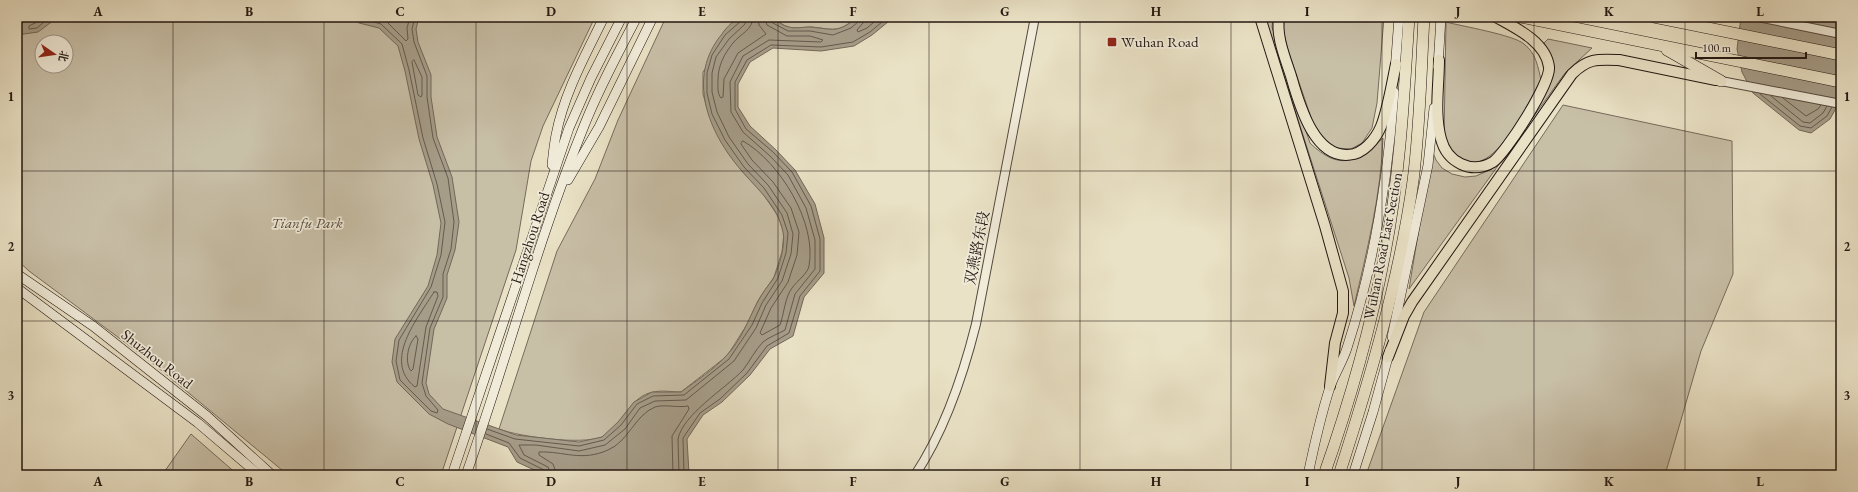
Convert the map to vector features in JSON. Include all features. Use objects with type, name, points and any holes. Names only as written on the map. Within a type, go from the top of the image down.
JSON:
[{"type":"highway","name":"Wuhan Road East Section","points":[[1324,475],[1353,384],[1385,252],[1402,125],[1409,17]]},
{"type":"highway","name":"Wuhan Road East Section","points":[[1339,475],[1367,389],[1403,234],[1413,180],[1424,17]]},
{"type":"highway","points":[[1521,17],[1841,82]]},
{"type":"highway","points":[[1654,17],[1841,55]]},
{"type":"highway","points":[[1667,20],[1680,17]]},
{"type":"highway","points":[[1660,45],[1721,81]]},
{"type":"main road","points":[[550,181],[556,134],[562,113],[578,70],[604,17]]},
{"type":"main road","name":"Hangzhou Road","points":[[452,475],[464,443],[550,181],[579,104],[622,17]]},
{"type":"main road","name":"Hangzhou Road","points":[[466,475],[557,199],[596,97],[637,17]]},
{"type":"main road","points":[[557,199],[599,127],[654,17]]},
{"type":"main road","points":[[1260,17],[1325,226],[1343,291],[1343,313],[1335,343],[1330,386],[1308,475]]},
{"type":"main road","points":[[1279,17],[1278,27],[1280,40],[1301,108],[1310,129],[1327,149],[1337,154],[1347,155],[1359,152],[1368,147],[1376,136],[1383,122],[1396,64]]},
{"type":"main road","points":[[1330,386],[1347,349],[1364,289],[1382,204],[1390,149],[1399,17]]},
{"type":"main road","points":[[1441,17],[1438,117],[1441,139],[1455,162],[1463,165],[1482,166],[1493,162],[1503,152],[1543,91],[1550,68],[1541,49],[1526,34],[1496,17]]},
{"type":"main road","points":[[1353,475],[1373,412],[1388,357],[1428,165],[1439,60]]},
{"type":"main road","points":[[1388,357],[1404,316],[1412,302],[1572,74],[1581,65],[1591,60],[1619,60],[1721,81]]},
{"type":"main road","name":"Shuzhou Road","points":[[17,274],[92,326],[207,416],[272,475]]},
{"type":"main road","name":"Shuzhou Road","points":[[17,288],[198,423],[259,475]]},
{"type":"street","name":"双燕路东段","points":[[915,475],[952,402],[970,350],[1035,17]]},
{"type":"street","points":[[1758,17],[1841,34]]},
{"type":"street","points":[[1721,81],[1841,104]]},
{"type":"green space","name":"Tianfu Park","points":[[17,17],[595,17],[543,126],[531,161],[516,250],[441,475],[288,475],[150,361],[29,271],[17,260]]},
{"type":"green space","points":[[666,17],[744,17],[738,19],[703,72],[703,94],[709,115],[741,170],[761,191],[778,216],[784,233],[782,252],[774,277],[758,301],[748,323],[727,356],[681,392],[657,391],[645,394],[632,405],[609,433],[602,437],[580,440],[550,439],[521,435],[499,429],[557,251],[595,179],[618,120]]},
{"type":"green space","points":[[765,17],[857,17],[845,26],[830,29],[811,27],[791,28]]},
{"type":"green space","points":[[1265,17],[1273,17],[1272,27],[1310,143],[1330,158],[1347,160],[1356,158],[1373,147],[1383,138],[1382,159],[1376,202],[1354,306],[1349,278]]},
{"type":"green space","points":[[1285,17],[1384,17],[1377,103],[1372,128],[1362,143],[1351,149],[1336,148],[1326,143],[1315,129],[1288,50],[1283,30]]},
{"type":"green space","points":[[1446,22],[1510,37],[1524,44],[1534,56],[1541,80],[1510,134],[1499,148],[1487,158],[1475,163],[1459,159],[1451,150],[1444,137]]},
{"type":"green space","points":[[1548,39],[1592,48],[1565,73],[1409,289],[1432,150],[1436,160],[1442,168],[1452,174],[1465,177],[1476,176],[1492,169],[1545,95],[1549,87],[1553,69],[1551,58],[1544,43]]},
{"type":"green space","points":[[1563,105],[1732,141],[1733,274],[1701,351],[1665,475],[1366,475],[1424,312]]},
{"type":"green space","points":[[191,434],[238,475],[162,475]]},
{"type":"water","points":[[749,16],[769,18],[791,28],[810,27],[830,29],[845,26],[857,17],[894,17],[872,35],[854,46],[821,51],[773,48],[750,62],[738,84],[738,107],[750,126],[795,170],[815,204],[824,238],[824,273],[804,297],[793,336],[770,349],[750,375],[722,402],[703,415],[687,439],[689,473],[687,475],[545,475],[517,462],[508,447],[448,424],[429,414],[397,382],[392,362],[395,339],[428,286],[437,255],[441,223],[433,185],[419,139],[405,71],[398,46],[379,28],[359,23],[350,17],[419,17],[416,29],[418,42],[431,75],[431,97],[437,137],[452,177],[459,222],[455,250],[447,275],[447,298],[434,329],[426,383],[429,394],[443,409],[516,435],[579,442],[602,437],[618,422],[634,402],[652,392],[681,392],[716,366],[736,344],[763,292],[773,279],[778,269],[784,237],[777,214],[766,198],[729,155],[711,122],[706,104],[703,86],[705,68],[711,51],[723,32],[737,19]]},
{"type":"water","points":[[37,17],[58,17],[38,32],[17,35],[17,24]]},
{"type":"water","points":[[1741,17],[1841,17],[1841,99],[1830,119],[1811,133],[1799,130],[1753,93],[1742,72],[1737,49]]},
{"type":"place","name":"Wuhan Road","points":[[1112,42]]}]
